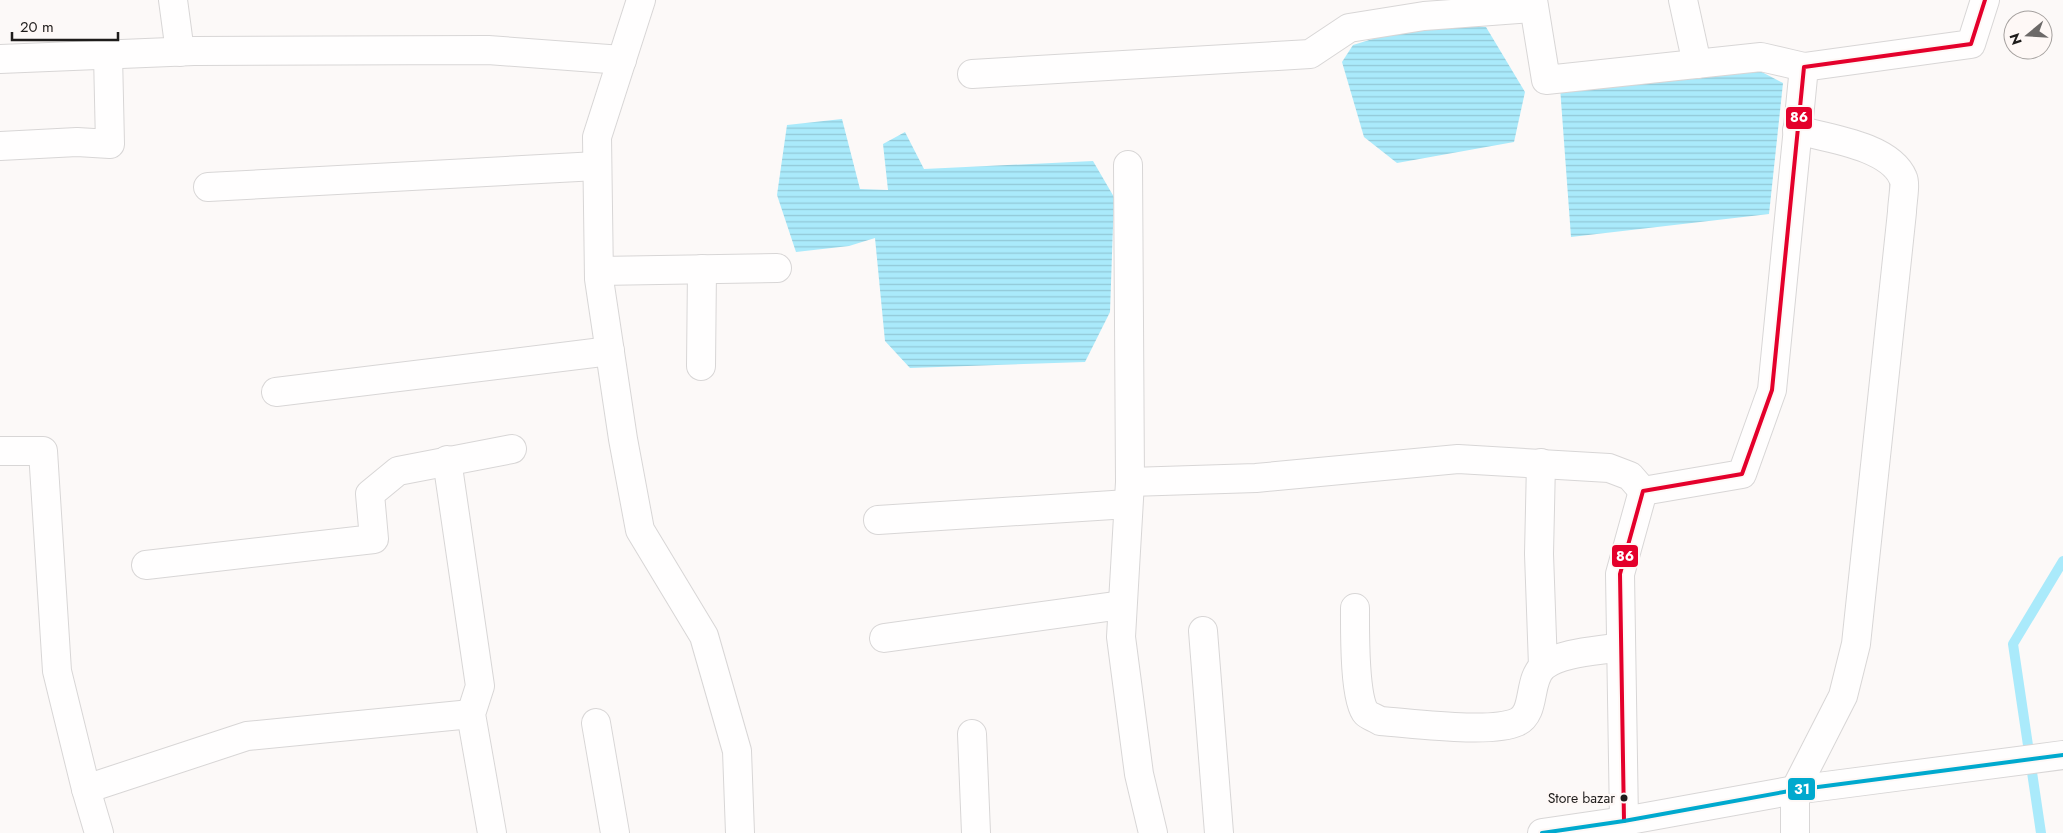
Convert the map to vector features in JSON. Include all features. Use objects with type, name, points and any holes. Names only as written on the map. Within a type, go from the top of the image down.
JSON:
[{"type":"street","points":[[173,0],[180,52]]},
{"type":"street","points":[[642,0],[597,137],[599,271],[623,439],[640,530],[704,636],[737,751],[740,833]]},
{"type":"street","points":[[1683,0],[1696,64]]},
{"type":"street","points":[[972,74],[1310,54],[1349,28],[1424,16],[1533,4],[1546,80],[1761,57],[1804,67],[1971,44],[1985,0]]},
{"type":"street","points":[[0,59],[180,52],[488,50],[622,60]]},
{"type":"street","points":[[0,146],[77,142],[110,144],[108,55]]},
{"type":"street","points":[[1643,491],[1742,474],[1772,390],[1804,67]]},
{"type":"street","points":[[1795,833],[1795,790],[1843,696],[1856,644],[1904,179],[1892,164],[1865,147],[1797,130]]},
{"type":"street","points":[[1128,165],[1129,493],[1121,637],[1138,764],[1153,833]]},
{"type":"street","points":[[208,188],[597,166]]},
{"type":"street","points":[[599,271],[777,268]]},
{"type":"street","points":[[701,366],[702,269]]},
{"type":"street","points":[[276,392],[610,351]]},
{"type":"street","points":[[146,565],[374,538],[370,494],[398,471],[447,460],[512,449]]},
{"type":"street","points":[[0,451],[43,451],[57,671],[86,789],[99,833]]},
{"type":"street","points":[[878,520],[1256,478],[1458,459],[1609,468],[1630,476],[1643,491]]},
{"type":"street","points":[[447,460],[480,686],[471,714],[492,833]]},
{"type":"street","points":[[1540,463],[1539,554],[1543,666]]},
{"type":"street","points":[[1624,821],[1620,574],[1643,491]]},
{"type":"street","points":[[884,638],[1122,605]]},
{"type":"street","points":[[1355,608],[1356,664],[1361,705],[1366,714],[1380,721],[1473,728],[1504,726],[1517,722],[1526,716],[1538,674],[1543,666],[1559,657],[1621,647]]},
{"type":"street","points":[[1203,631],[1219,833]]},
{"type":"street","points":[[86,789],[247,736],[471,714]]},
{"type":"street","points":[[596,723],[616,833]]},
{"type":"street","points":[[972,734],[976,833]]},
{"type":"street","points":[[1542,833],[1624,821],[1795,790],[2063,755]]},
{"type":"water","points":[[1425,23],[1486,27],[1525,92],[1514,142],[1397,163],[1364,137],[1342,62],[1353,45]]},
{"type":"water","points":[[1758,70],[1783,83],[1769,214],[1571,237],[1560,87]]},
{"type":"water","points":[[842,119],[860,189],[888,190],[883,144],[905,132],[924,169],[1093,161],[1114,197],[1110,312],[1085,362],[910,368],[885,341],[875,238],[849,246],[796,252],[777,195],[787,125]]},
{"type":"waterway","points":[[2041,833],[2013,644],[2063,561]]},
{"type":"transit line","name":"86","points":[[1624,821],[1620,574],[1643,491],[1742,474],[1772,390],[1804,67],[1971,44],[1985,0]]},
{"type":"transit line","name":"31","points":[[1542,833],[1624,821],[1795,790],[2063,755]]},
{"type":"place","name":"Store bazar","points":[[1624,798]]}]
